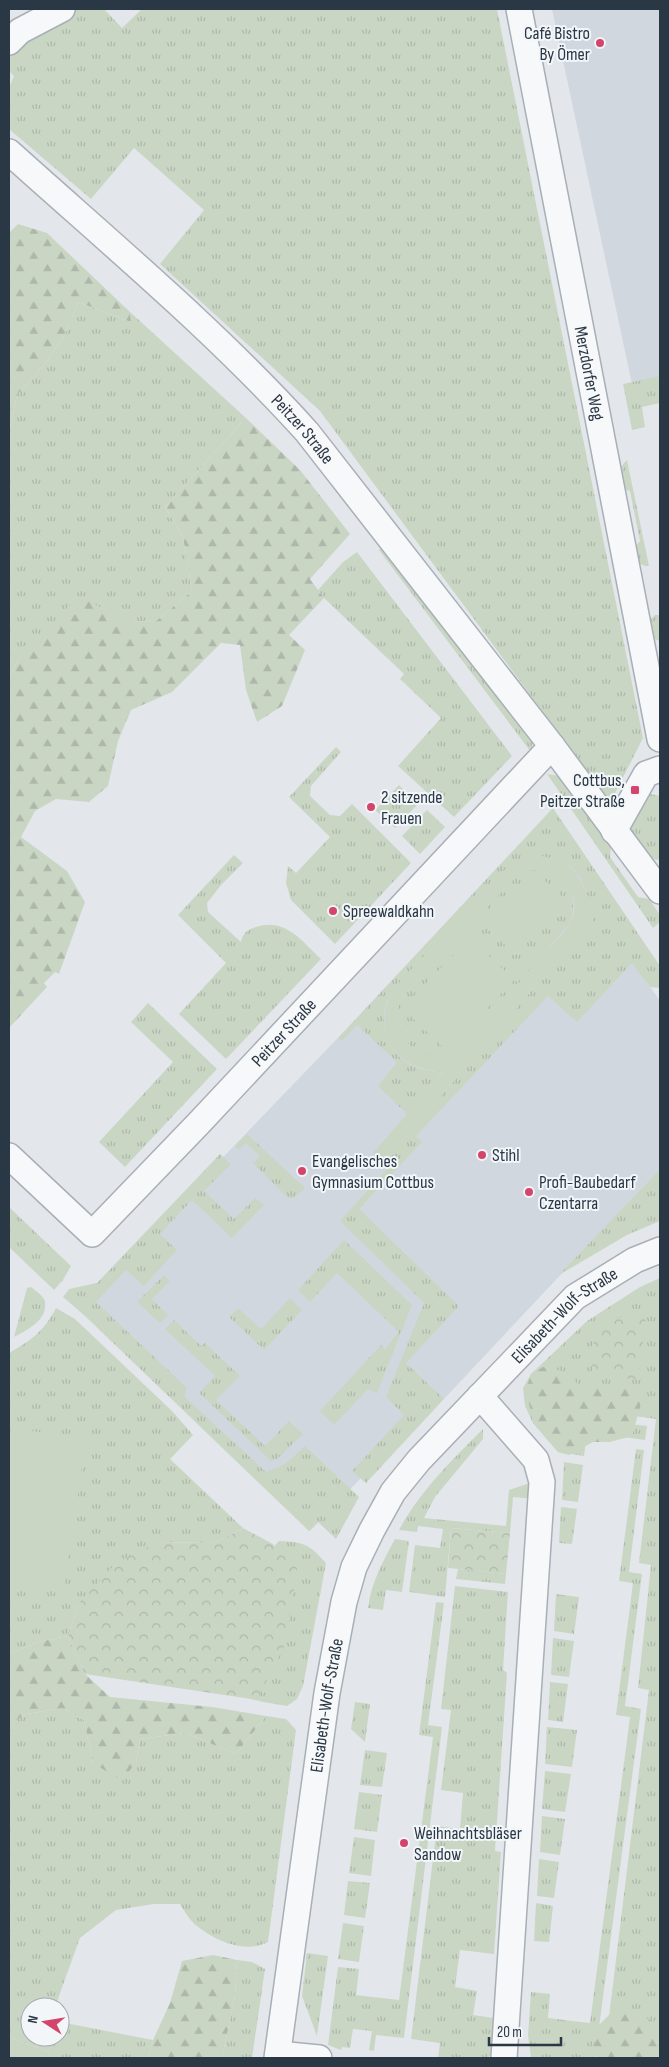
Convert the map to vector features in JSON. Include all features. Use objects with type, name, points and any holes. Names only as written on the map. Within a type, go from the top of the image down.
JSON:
[{"type":"street","points":[[9,42],[20,31],[62,9]]},
{"type":"street","name":"Merzdorfer Weg","points":[[519,9],[660,739]]},
{"type":"street","name":"Peitzer Straße","points":[[9,152],[220,343],[280,402],[307,432],[552,746],[660,891]]},
{"type":"street","name":"Peitzer Straße","points":[[9,1156],[92,1234],[206,1116],[552,746]]},
{"type":"street","points":[[614,831],[646,774],[660,769]]},
{"type":"street","name":"Elisabeth-Wolf-Straße","points":[[277,2056],[327,1693],[344,1602],[354,1567],[393,1492],[419,1460],[480,1396],[576,1297],[635,1260],[660,1250]]},
{"type":"street","points":[[480,1396],[536,1460],[542,1482],[504,2058]]},
{"type":"street","points":[[277,2056],[319,2058]]},
{"type":"shaded area","points":[[552,9],[660,9],[660,378],[632,384]]},
{"type":"shaded area","name":"Evangelisches Gymnasium Cottbus","points":[[553,808],[633,962],[660,1001],[660,1169],[444,1399],[440,1396],[311,1530],[80,1306],[356,1019]]},
{"type":"green space","points":[[77,9],[104,9],[122,28],[142,9],[497,9],[643,738],[610,803],[320,411],[160,264],[204,210],[134,148],[91,199],[9,129],[9,88],[14,76],[9,71],[9,56],[14,49],[67,18]]},
{"type":"green space","points":[[18,224],[47,233],[130,312],[131,322],[78,302],[65,334],[48,360],[17,395],[9,433],[9,233]]},
{"type":"green space","points":[[78,302],[131,322],[130,312],[246,418],[165,507],[183,537],[192,591],[155,622],[118,621],[102,608],[20,657],[9,678],[9,433],[17,395],[48,360],[65,334]]},
{"type":"green space","points":[[660,376],[660,403],[642,407],[645,427],[632,430],[623,384]]},
{"type":"green space","points":[[246,418],[300,470],[350,534],[310,579],[324,598],[289,635],[305,650],[282,706],[257,722],[246,690],[240,645],[221,643],[172,692],[131,710],[118,741],[108,786],[89,802],[56,799],[35,811],[21,837],[67,871],[85,902],[59,974],[55,972],[44,983],[47,987],[9,1028],[9,678],[20,657],[79,596],[102,608],[119,621],[155,622],[192,591],[183,537],[165,507]]},
{"type":"green space","points":[[627,460],[649,566],[636,562],[633,549],[640,541],[630,491],[621,488],[619,479],[620,469]]},
{"type":"green space","points":[[384,546],[533,740],[531,752],[379,550]]},
{"type":"green space","points":[[357,552],[512,756],[454,817],[398,766],[441,718],[400,679],[404,674],[324,598],[318,590],[343,562]]},
{"type":"green space","points":[[655,615],[659,615],[660,641],[651,638],[648,622]]},
{"type":"green space","points":[[336,747],[341,752],[311,786],[310,796],[330,815],[340,816],[352,804],[411,863],[335,944],[291,900],[286,883],[288,866],[296,873],[330,837],[289,797]]},
{"type":"green space","points":[[547,774],[560,776],[611,846],[610,857],[638,897],[649,899],[660,915],[660,922],[653,928]]},
{"type":"green space","points":[[399,785],[418,804],[395,828],[375,810]]},
{"type":"green space","points":[[646,793],[660,796],[660,859],[656,860],[648,856],[628,826]]},
{"type":"green space","points":[[553,808],[660,966],[660,988],[650,987],[632,963],[577,1022],[548,996],[416,1136],[422,1142],[359,1209],[459,1306],[406,1363],[444,1399],[366,1483],[352,1471],[404,1415],[386,1397],[424,1303],[340,1221],[388,1168],[384,1162],[601,910],[590,901],[580,877],[570,866],[526,857],[387,1000],[384,1014],[385,1028],[388,1041],[395,1052],[404,1061],[415,1067],[429,1070],[444,1070],[407,1114],[378,1086],[397,1062],[357,1025],[342,1041],[338,1038]]},
{"type":"green space","points":[[427,810],[445,827],[420,854],[402,836]]},
{"type":"green space","points":[[234,855],[243,863],[222,884],[207,903],[208,912],[241,942],[244,934],[250,929],[266,925],[276,925],[300,938],[321,959],[226,1059],[179,1014],[226,963],[178,915]]},
{"type":"green space","points":[[542,856],[567,865],[574,871],[587,893],[601,910],[384,1162],[373,1153],[444,1071],[413,1065],[401,1058],[392,1048],[387,1036],[385,1022],[386,1007],[391,991],[507,867],[526,857]],"holes":[[[541,869],[550,872],[564,881],[573,896],[574,913],[571,922],[565,930],[538,960],[528,952],[508,974],[470,938],[402,1008],[447,1051],[514,980],[512,978],[517,982],[535,964],[459,1053],[432,1056],[410,1046],[403,1037],[399,1026],[398,1013],[401,998],[514,879],[532,870],[483,925],[516,955],[566,900],[533,870]]]},
{"type":"green space","points":[[541,869],[559,876],[570,888],[573,903],[571,922],[459,1053],[432,1056],[410,1046],[403,1037],[399,1026],[398,1013],[401,998],[514,879],[531,870]]},
{"type":"green space","points":[[148,1003],[217,1069],[125,1167],[99,1142],[173,1062],[131,1022]]},
{"type":"green space","points":[[247,1134],[305,1188],[294,1198],[288,1198],[253,1163],[260,1156],[246,1143],[239,1150],[235,1146]]},
{"type":"green space","points":[[220,1154],[231,1164],[204,1191],[234,1219],[255,1198],[264,1205],[232,1238],[192,1200],[160,1234],[177,1250],[144,1286],[126,1270],[96,1302],[186,1387],[185,1397],[266,1472],[285,1464],[305,1446],[359,1497],[336,1539],[318,1522],[309,1531],[63,1297],[69,1289],[97,1283]]},
{"type":"green space","points":[[660,1169],[660,1221],[627,1235],[559,1275]]},
{"type":"green space","points":[[9,1207],[71,1266],[63,1280],[54,1290],[9,1247]]},
{"type":"green space","points":[[344,1240],[412,1305],[377,1393],[368,1389],[334,1425],[320,1411],[381,1345],[385,1349],[399,1332],[337,1273],[310,1302],[298,1290]]},
{"type":"green space","points":[[164,1275],[170,1281],[152,1299],[168,1315],[160,1323],[137,1302]]},
{"type":"green space","points":[[660,1278],[660,2058],[604,2058],[649,1690],[638,1688],[651,1565],[639,1563],[656,1419],[590,1410],[584,1456],[558,1452],[533,1423],[525,1406],[523,1388],[531,1374],[587,1321],[640,1287]]},
{"type":"green space","points":[[31,1287],[40,1294],[45,1302],[43,1314],[35,1324],[14,1337],[27,1288]]},
{"type":"green space","points":[[290,1298],[302,1310],[264,1350],[229,1317],[238,1308],[261,1329]]},
{"type":"green space","points":[[56,1308],[75,1319],[172,1411],[193,1435],[170,1459],[243,1528],[216,1543],[158,1542],[79,1603],[68,1636],[38,1642],[9,1654],[9,1353],[37,1334],[47,1323]]},
{"type":"green space","points":[[647,1310],[638,1380],[592,1373],[593,1344],[606,1321]]},
{"type":"green space","points":[[174,1320],[201,1346],[205,1343],[240,1376],[216,1400],[265,1446],[289,1421],[303,1434],[277,1459],[271,1461],[199,1393],[215,1376],[165,1329]]},
{"type":"green space","points":[[543,1367],[562,1371],[578,1384],[620,1387],[642,1392],[632,1436],[610,1442],[593,1442],[569,1455],[558,1452],[533,1423],[526,1389],[531,1374]]},
{"type":"green space","points":[[596,1420],[647,1426],[645,1440],[594,1433]]},
{"type":"green space","points":[[12,1428],[86,1439],[64,1591],[9,1583],[9,1448]]},
{"type":"green space","points":[[483,1429],[483,1439],[435,1497],[424,1518],[506,1526],[509,1490],[533,1482],[534,1499],[513,1497],[510,1533],[451,1528],[445,1597],[409,1592],[415,1545],[440,1548],[443,1529],[418,1526],[417,1532],[399,1530],[427,1489],[448,1464]]},
{"type":"green space","points":[[636,1449],[644,1450],[629,1572],[642,1574],[625,1706],[641,1709],[595,2058],[531,2058],[528,2035],[531,1992],[550,1994],[548,2018],[590,2023],[630,1717],[616,1715],[633,1583],[619,1581]]},
{"type":"green space","points":[[564,1462],[583,1465],[578,1502],[562,1500]]},
{"type":"green space","points":[[561,1507],[577,1509],[572,1544],[559,1543]]},
{"type":"green space","points":[[243,1528],[271,1543],[298,1563],[285,1645],[257,1700],[85,1674],[68,1636],[79,1603],[116,1563],[158,1542],[216,1543]]},
{"type":"green space","points":[[451,1528],[510,1533],[506,1574],[448,1568]]},
{"type":"green space","points":[[395,1539],[409,1541],[402,1592],[386,1590],[383,1610],[368,1608],[375,1581]]},
{"type":"green space","points":[[279,1541],[306,1545],[326,1563],[303,1686],[297,1699],[287,1706],[235,1695],[271,1550]]},
{"type":"green space","points":[[458,1569],[506,1574],[505,1584],[456,1579]]},
{"type":"green space","points":[[455,1586],[508,1592],[503,1670],[507,1673],[495,1851],[501,1852],[494,1954],[460,1950],[455,1987],[477,1991],[473,2015],[501,2019],[492,2052],[488,2058],[438,2058],[440,2043],[411,2039],[437,1826],[460,1829],[463,1793],[441,1790],[451,1710],[441,1709]]},
{"type":"green space","points":[[556,1594],[579,1597],[574,1634],[554,1631]]},
{"type":"green space","points":[[436,1602],[444,1603],[428,1725],[442,1727],[404,2038],[376,2035],[374,2051],[369,2050],[372,2031],[353,2029],[350,2048],[342,2047],[341,2050],[328,2045],[338,1967],[359,1969],[356,1995],[399,2000],[433,1737],[419,1735]]},
{"type":"green space","points":[[68,1636],[85,1674],[110,1697],[212,1707],[266,1716],[236,1754],[185,1733],[140,1739],[136,1762],[122,1781],[93,1763],[84,1720],[63,1708],[26,1714],[9,1725],[9,1654],[38,1642]]},
{"type":"green space","points":[[553,1638],[574,1641],[569,1677],[551,1675]]},
{"type":"green space","points":[[550,1682],[568,1684],[563,1722],[548,1720]]},
{"type":"green space","points":[[355,1702],[370,1704],[365,1742],[351,1729]]},
{"type":"green space","points":[[63,1708],[84,1720],[93,1763],[136,1762],[140,1739],[185,1733],[236,1754],[266,1716],[286,1719],[296,1730],[268,1942],[250,1947],[222,1941],[194,1924],[180,1904],[154,1904],[116,1910],[80,1938],[59,1997],[20,1997],[20,2041],[9,2037],[9,1725],[26,1714]]},
{"type":"green space","points":[[547,1727],[577,1730],[572,1767],[545,1764]]},
{"type":"green space","points":[[365,1750],[387,1753],[382,1787],[360,1785]]},
{"type":"green space","points":[[545,1771],[571,1774],[565,1812],[542,1809]]},
{"type":"green space","points":[[359,1792],[382,1795],[377,1832],[354,1829]]},
{"type":"green space","points":[[542,1816],[565,1819],[560,1855],[540,1852]]},
{"type":"green space","points":[[354,1837],[375,1840],[371,1876],[349,1873]]},
{"type":"green space","points":[[539,1859],[559,1862],[554,1898],[537,1896]]},
{"type":"green space","points":[[348,1881],[370,1883],[365,1918],[344,1915]]},
{"type":"green space","points":[[536,1903],[553,1906],[549,1942],[534,1941]]},
{"type":"green space","points":[[343,1923],[364,1926],[359,1962],[338,1959]]},
{"type":"green space","points":[[307,1953],[328,1956],[317,2036],[302,1996]]},
{"type":"green space","points":[[213,1955],[237,1960],[235,1996],[222,2058],[148,2058],[153,2040],[170,2003],[182,1961]]},
{"type":"green space","points":[[237,1960],[252,1962],[265,1969],[252,2058],[222,2058],[235,1996]]},
{"type":"green space","points":[[625,2008],[650,2020],[660,2030],[660,2058],[598,2058],[595,2056],[595,2029],[613,2011]]},
{"type":"green space","points":[[70,2024],[153,2040],[148,2058],[47,2058],[49,2052],[36,2047],[70,2047]]},
{"type":"green space","points":[[9,2037],[20,2041],[20,2047],[36,2047],[49,2052],[47,2058],[9,2058]]},
{"type":"place","name":"Café Bistro By Ömer","points":[[600,43]]},
{"type":"place","name":"Cottbus, Peitzer Straße","points":[[635,790]]},
{"type":"place","name":"2 sitzende Frauen","points":[[371,807]]},
{"type":"place","name":"Spreewaldkahn","points":[[333,911]]},
{"type":"place","name":"Stihl","points":[[482,1155]]},
{"type":"place","name":"Evangelisches Gymnasium Cottbus","points":[[302,1171]]},
{"type":"place","name":"Profi-Baubedarf Czentarra","points":[[529,1192]]},
{"type":"place","name":"Weihnachtsbläser Sandow","points":[[404,1843]]}]
